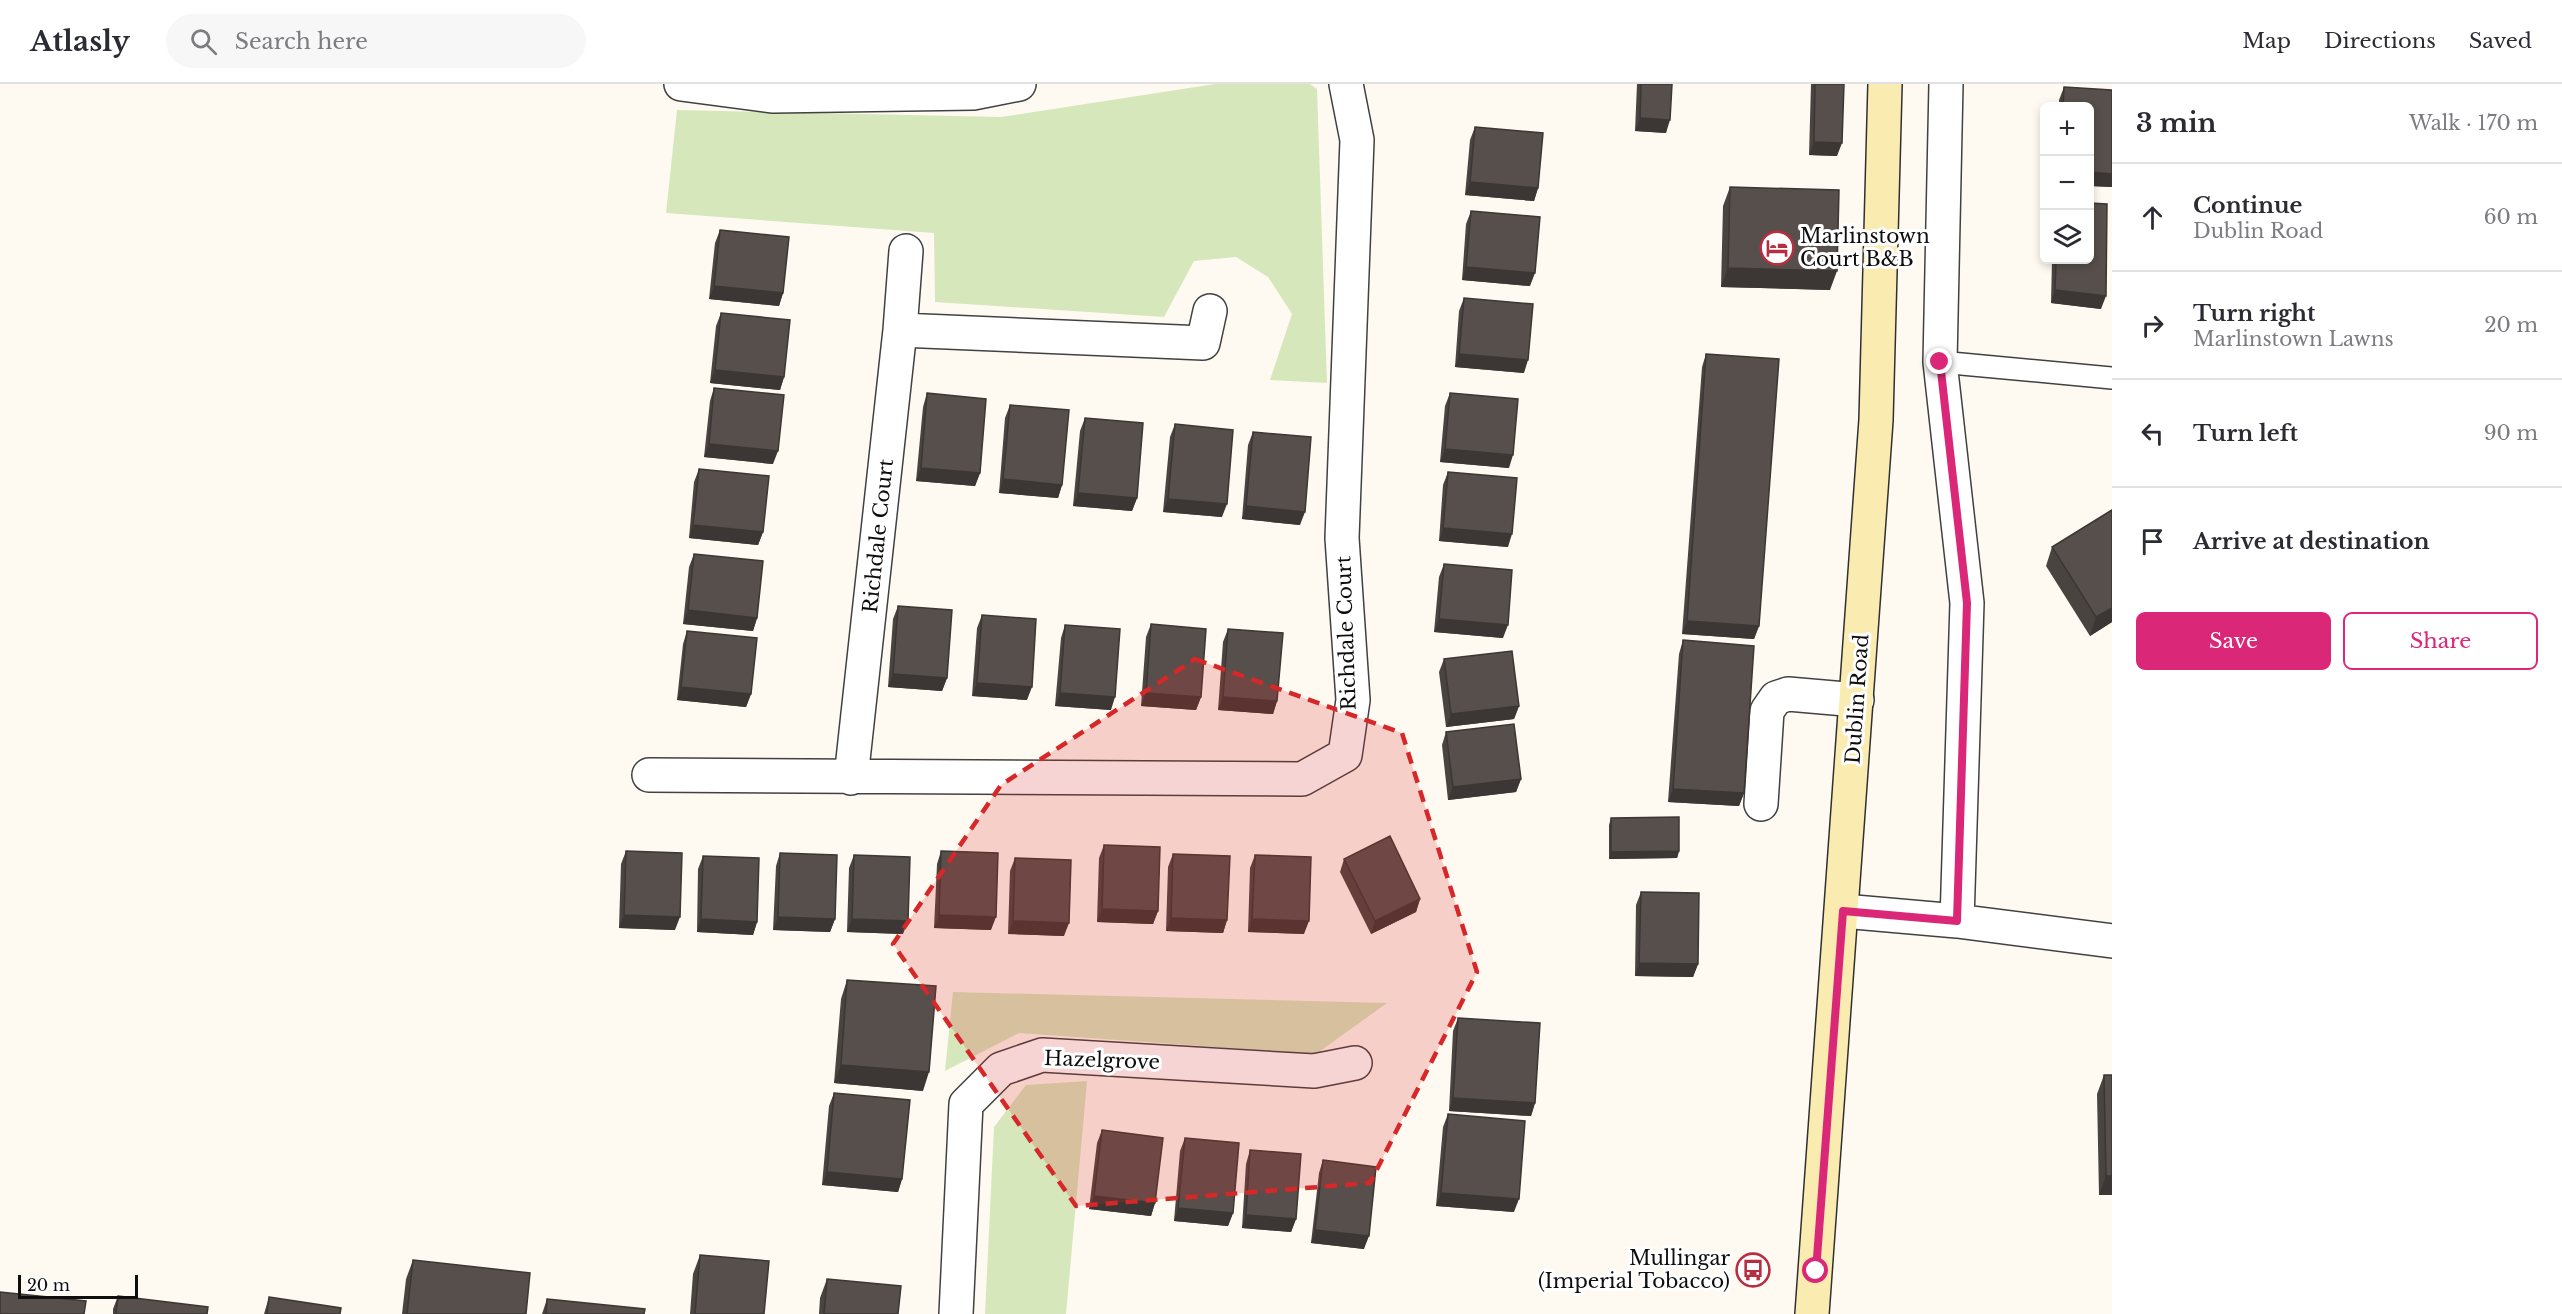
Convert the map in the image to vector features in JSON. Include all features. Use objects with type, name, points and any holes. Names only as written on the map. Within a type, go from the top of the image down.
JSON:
[{"type":"main road","name":"Dublin Road","points":[[1812,1314],[1843,911],[1876,420],[1885,84]]},
{"type":"street","points":[[681,84],[772,90],[973,93],[1019,84]]},
{"type":"street","name":"Richdale Court","points":[[649,776],[1302,779],[1345,755],[1353,700],[1342,538],[1357,140],[1346,84]]},
{"type":"street","points":[[1946,84],[1940,362],[1967,603],[1957,921]]},
{"type":"street","name":"Richdale Court","points":[[851,778],[900,330],[906,251]]},
{"type":"street","points":[[900,330],[1203,343],[1210,311]]},
{"type":"street","points":[[1761,804],[1767,711],[1776,698],[1788,694],[1857,700]]},
{"type":"street","points":[[1843,911],[1957,921],[2112,941]]},
{"type":"street","name":"Hazelgrove","points":[[956,1314],[966,1104],[1001,1069],[1042,1055],[1314,1071],[1356,1063]]},
{"type":"lane","points":[[1940,362],[2112,378]]},
{"type":"highlighted area","points":[[1195,659],[1402,733],[1477,972],[1370,1183],[1076,1206],[893,944],[1001,785]]},
{"type":"green space","points":[[1215,84],[1310,84],[1317,89],[1327,383],[1270,380],[1292,314],[1268,277],[1236,257],[1194,261],[1164,317],[935,302],[934,233],[666,213],[677,110],[1001,117]]},
{"type":"green space","points":[[953,992],[1387,1003],[1316,1054],[1019,1033],[945,1071]]},
{"type":"green space","points":[[1087,1081],[1066,1314],[985,1314],[994,1127],[1026,1085]]},
{"type":"building","points":[[1641,84],[1672,84],[1670,120],[1640,118]]},
{"type":"building","points":[[1815,84],[1844,84],[1842,143],[1814,142]]},
{"type":"building","points":[[2064,87],[2112,90],[2112,174],[2094,172],[2094,102],[2063,102]]},
{"type":"building","points":[[1475,127],[1543,133],[1538,188],[1470,182]]},
{"type":"building","name":"Marlinstown Court B&B","points":[[1730,187],[1839,190],[1837,271],[1728,268]]},
{"type":"building","points":[[2094,203],[2107,204],[2106,296],[2055,290],[2056,264],[2094,264]]},
{"type":"building","points":[[1471,211],[1540,217],[1535,273],[1466,267]]},
{"type":"building","points":[[720,230],[789,237],[783,293],[714,286]]},
{"type":"building","points":[[1464,298],[1533,304],[1528,360],[1459,354]]},
{"type":"building","points":[[721,313],[790,320],[784,377],[715,370]]},
{"type":"building","points":[[1706,354],[1779,359],[1759,626],[1687,621]]},
{"type":"building","points":[[714,388],[784,395],[778,451],[709,444]]},
{"type":"building","points":[[927,393],[986,399],[980,473],[921,468]]},
{"type":"building","points":[[1450,393],[1518,399],[1513,455],[1445,449]]},
{"type":"building","points":[[1010,405],[1069,410],[1062,485],[1003,479]]},
{"type":"building","points":[[1085,418],[1143,423],[1137,498],[1078,493]]},
{"type":"building","points":[[1175,424],[1233,430],[1227,504],[1168,499]]},
{"type":"building","points":[[1253,432],[1311,437],[1305,512],[1246,506]]},
{"type":"building","points":[[699,469],[769,476],[763,532],[693,525]]},
{"type":"building","points":[[1448,472],[1517,478],[1512,534],[1443,528]]},
{"type":"building","points":[[2112,510],[2112,608],[2096,617],[2052,547]]},
{"type":"building","points":[[694,554],[763,561],[757,618],[688,610]]},
{"type":"building","points":[[1444,564],[1512,570],[1508,625],[1439,619]]},
{"type":"building","points":[[898,606],[952,610],[947,678],[893,674]]},
{"type":"building","points":[[982,615],[1036,619],[1032,687],[977,683]]},
{"type":"building","points":[[1151,624],[1206,629],[1201,697],[1146,693]]},
{"type":"building","points":[[1065,625],[1120,629],[1115,697],[1060,693]]},
{"type":"building","points":[[1228,629],[1283,633],[1277,701],[1223,697]]},
{"type":"building","points":[[687,631],[757,638],[751,694],[681,687]]},
{"type":"building","points":[[1683,640],[1754,646],[1744,793],[1673,789]]},
{"type":"building","points":[[1512,651],[1519,706],[1451,714],[1444,659]]},
{"type":"building","points":[[1514,724],[1521,779],[1453,787],[1446,732]]},
{"type":"building","points":[[1679,817],[1679,851],[1611,852],[1611,818]]},
{"type":"building","points":[[1390,836],[1420,899],[1375,921],[1344,859]]},
{"type":"building","points":[[1104,845],[1160,847],[1158,911],[1102,909]]},
{"type":"building","points":[[626,851],[682,853],[680,917],[624,915]]},
{"type":"building","points":[[941,851],[998,853],[996,917],[939,915]]},
{"type":"building","points":[[780,853],[837,855],[835,919],[778,917]]},
{"type":"building","points":[[1173,854],[1230,856],[1227,920],[1171,918]]},
{"type":"building","points":[[854,855],[910,857],[908,921],[852,919]]},
{"type":"building","points":[[1255,855],[1311,857],[1309,921],[1252,919]]},
{"type":"building","points":[[703,856],[759,858],[757,922],[701,919]]},
{"type":"building","points":[[1015,858],[1071,860],[1069,923],[1013,921]]},
{"type":"building","points":[[1641,892],[1699,893],[1698,964],[1639,963]]},
{"type":"building","points":[[847,980],[936,986],[929,1072],[841,1065]]},
{"type":"building","points":[[1458,1018],[1540,1023],[1535,1103],[1453,1098]]},
{"type":"building","points":[[2104,1075],[2112,1075],[2112,1176],[2106,1176]]},
{"type":"building","points":[[834,1093],[910,1100],[902,1179],[827,1172]]},
{"type":"building","points":[[1448,1114],[1525,1121],[1519,1199],[1441,1193]]},
{"type":"building","points":[[1102,1130],[1163,1138],[1155,1203],[1094,1196]]},
{"type":"building","points":[[1185,1138],[1239,1143],[1233,1213],[1178,1208]]},
{"type":"building","points":[[1250,1150],[1301,1154],[1296,1219],[1246,1215]]},
{"type":"building","points":[[1323,1160],[1376,1167],[1369,1236],[1315,1230]]},
{"type":"building","points":[[700,1255],[769,1261],[764,1314],[695,1314]]},
{"type":"building","points":[[413,1260],[530,1273],[526,1314],[407,1314]]},
{"type":"building","points":[[827,1279],[901,1286],[898,1314],[824,1314]]},
{"type":"building","points":[[0,1292],[86,1301],[84,1314],[0,1314]]},
{"type":"building","points":[[118,1296],[208,1307],[207,1314],[116,1314]]},
{"type":"building","points":[[269,1297],[341,1308],[340,1314],[267,1314]]},
{"type":"building","points":[[547,1299],[645,1309],[644,1314],[546,1314]]},
{"type":"place","name":"Marlinstown Court B&B","points":[[1777,248]]},
{"type":"place","name":"Mullingar (Imperial Tobacco)","points":[[1753,1270]]},
{"type":"route","points":[[1816,1271],[1843,911],[1957,921],[1967,603],[1940,362]]}]
